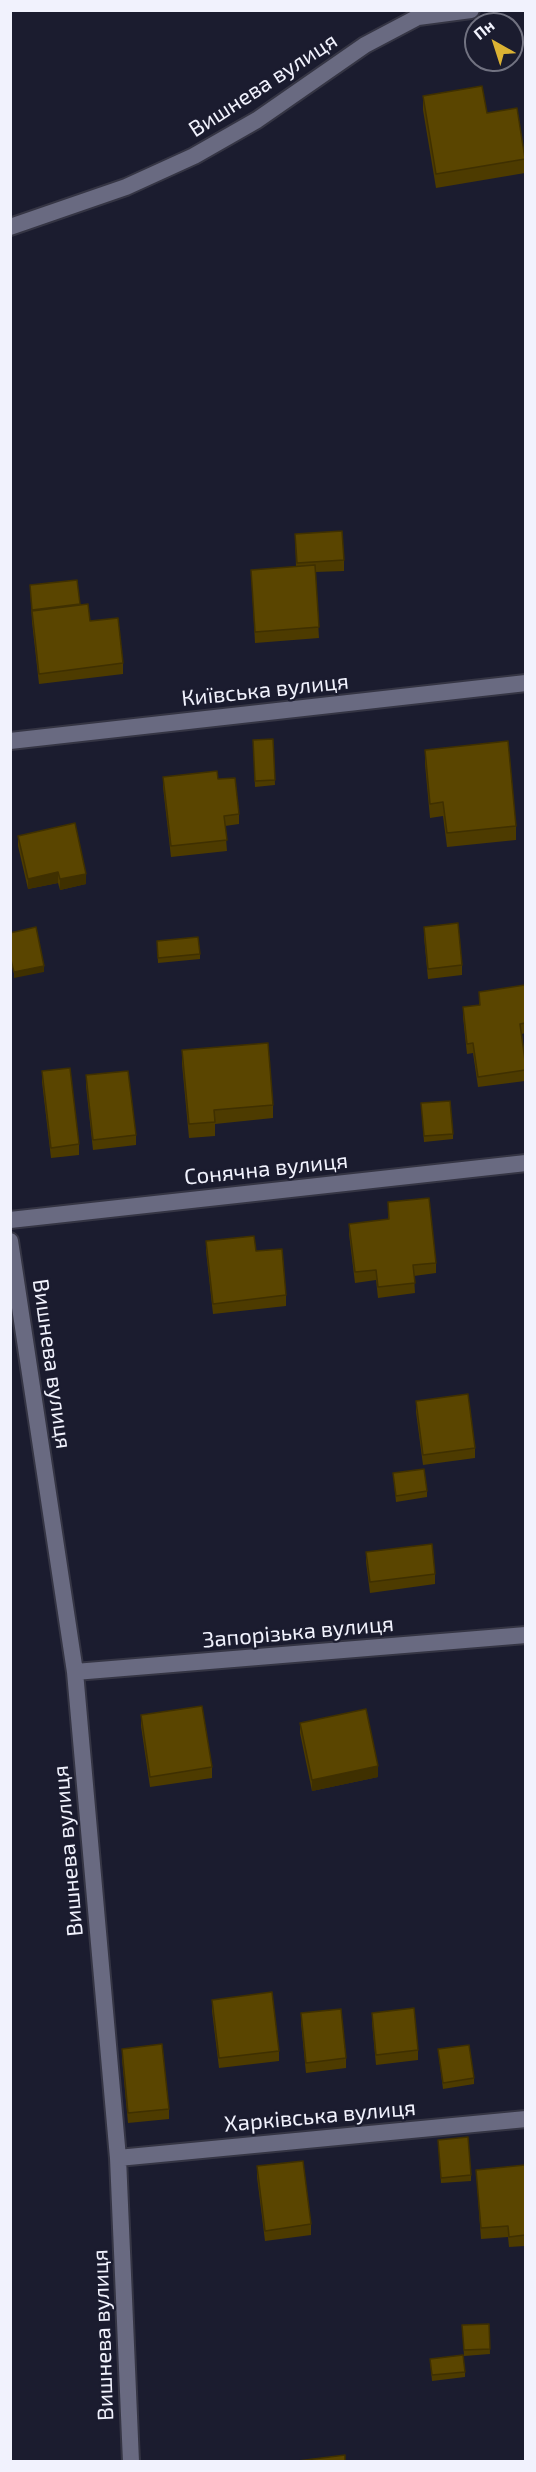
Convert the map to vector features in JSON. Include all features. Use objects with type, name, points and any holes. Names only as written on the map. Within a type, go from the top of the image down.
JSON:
[{"type":"street","name":"Вишнева вулиця","points":[[10,227],[126,187],[194,156],[257,120],[365,45],[417,14],[471,10]]},
{"type":"street","name":"Київська вулиця","points":[[10,741],[525,683]]},
{"type":"street","name":"Сонячна вулиця","points":[[10,1220],[525,1163]]},
{"type":"street","name":"Вишнева вулиця","points":[[10,1241],[75,1672],[118,2158],[131,2462]]},
{"type":"street","name":"Запорізька вулиця","points":[[75,1672],[525,1635]]},
{"type":"street","name":"Харківська вулиця","points":[[118,2158],[525,2119]]},
{"type":"building","points":[[482,86],[487,113],[517,108],[525,159],[436,174],[423,96]]},
{"type":"building","points":[[342,531],[344,560],[297,563],[295,534]]},
{"type":"building","points":[[315,565],[319,627],[255,632],[251,570]]},
{"type":"building","points":[[77,580],[80,604],[32,610],[30,585]]},
{"type":"building","points":[[88,604],[90,621],[118,618],[123,663],[39,674],[32,611]]},
{"type":"building","points":[[273,739],[275,780],[255,781],[253,740]]},
{"type":"building","points":[[508,741],[516,826],[447,833],[443,802],[430,804],[425,750]]},
{"type":"building","points":[[217,771],[218,779],[235,778],[239,814],[224,816],[227,840],[171,846],[163,777]]},
{"type":"building","points":[[75,823],[86,874],[60,879],[58,872],[28,879],[18,836]]},
{"type":"building","points":[[458,923],[462,965],[428,969],[424,927]]},
{"type":"building","points":[[36,927],[44,966],[14,972],[10,956],[10,933]]},
{"type":"building","points":[[198,937],[200,954],[158,958],[157,941]]},
{"type":"building","points":[[525,985],[525,1023],[520,1024],[525,1070],[478,1077],[473,1043],[467,1044],[463,1007],[480,1005],[479,992]]},
{"type":"building","points":[[268,1043],[273,1105],[214,1110],[215,1122],[189,1124],[182,1050]]},
{"type":"building","points":[[70,1068],[79,1144],[51,1148],[42,1071]]},
{"type":"building","points":[[128,1071],[136,1135],[93,1140],[86,1075]]},
{"type":"building","points":[[450,1101],[453,1134],[424,1136],[421,1103]]},
{"type":"building","points":[[429,1198],[436,1263],[413,1265],[415,1283],[378,1287],[376,1270],[355,1272],[349,1224],[389,1219],[388,1202]]},
{"type":"building","points":[[254,1236],[256,1251],[282,1249],[286,1295],[213,1304],[206,1241]]},
{"type":"building","points":[[468,1394],[475,1448],[423,1455],[416,1401]]},
{"type":"building","points":[[424,1469],[427,1491],[396,1496],[393,1473]]},
{"type":"building","points":[[432,1544],[435,1574],[370,1582],[366,1552]]},
{"type":"building","points":[[202,1706],[212,1767],[150,1777],[141,1715]]},
{"type":"building","points":[[366,1709],[378,1766],[312,1780],[300,1723]]},
{"type":"building","points":[[272,1992],[279,2051],[219,2058],[212,2000]]},
{"type":"building","points":[[414,2008],[418,2050],[376,2055],[372,2013]]},
{"type":"building","points":[[341,2009],[346,2058],[306,2063],[301,2013]]},
{"type":"building","points":[[162,2044],[169,2109],[128,2113],[122,2049]]},
{"type":"building","points":[[469,2045],[474,2078],[443,2083],[438,2049]]},
{"type":"building","points":[[468,2137],[471,2175],[441,2178],[438,2140]]},
{"type":"building","points":[[303,2161],[311,2224],[265,2231],[257,2166]]},
{"type":"building","points":[[525,2165],[525,2235],[509,2237],[508,2226],[481,2228],[476,2170]]},
{"type":"building","points":[[489,2324],[490,2349],[464,2350],[462,2325]]},
{"type":"building","points":[[463,2355],[465,2372],[432,2375],[430,2359]]},
{"type":"building","points":[[345,2455],[345,2462],[290,2462]]}]
